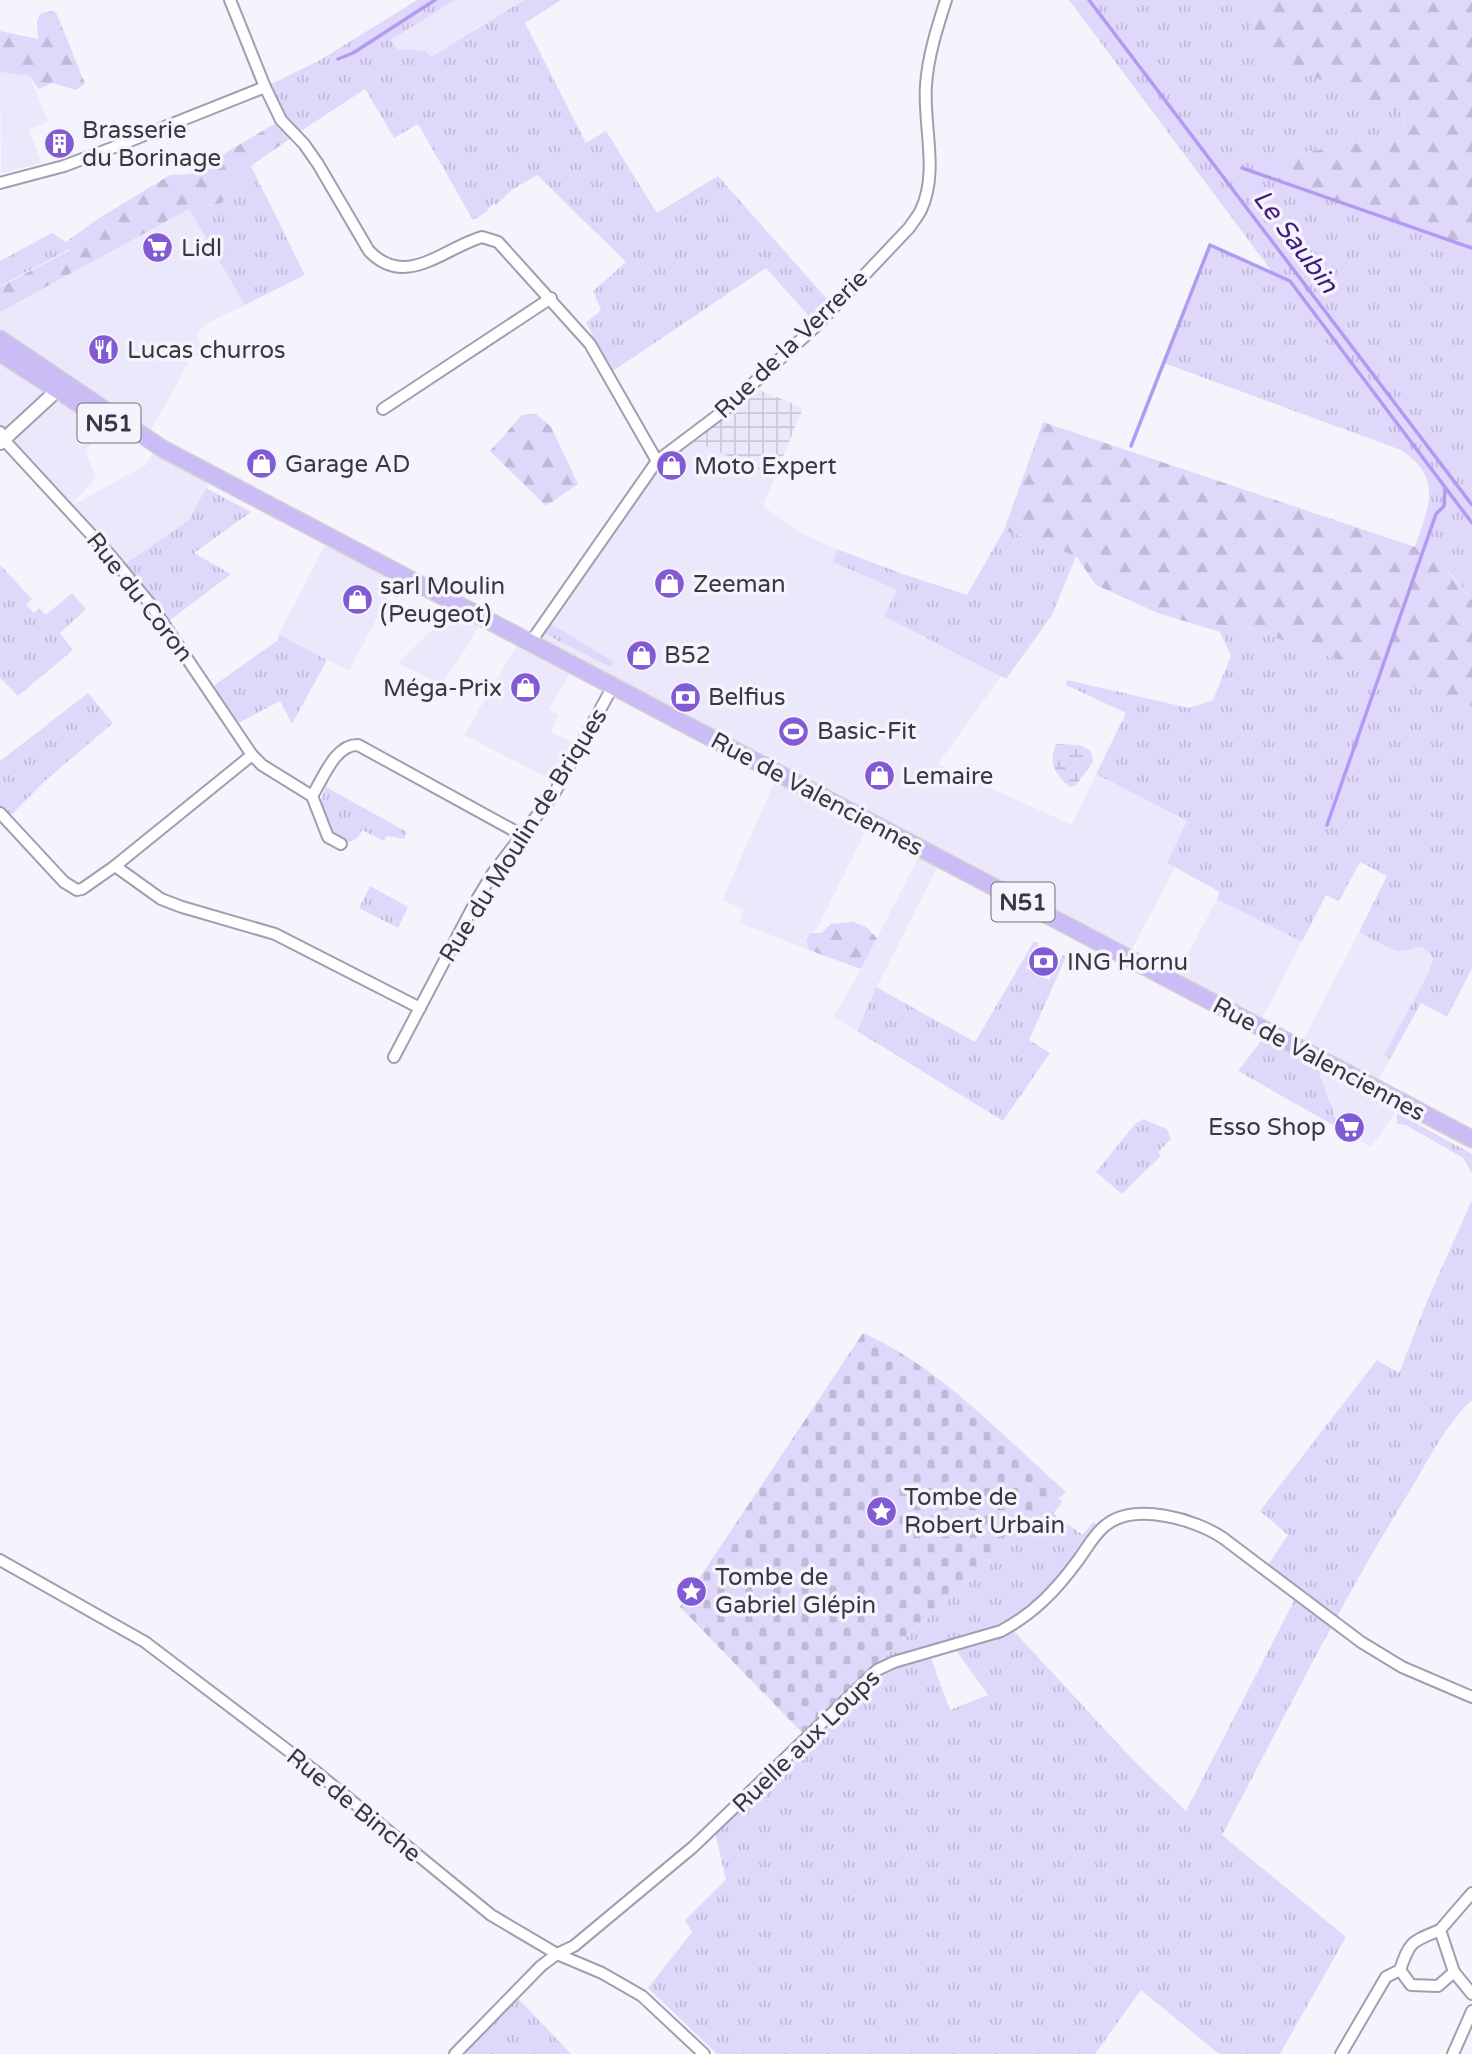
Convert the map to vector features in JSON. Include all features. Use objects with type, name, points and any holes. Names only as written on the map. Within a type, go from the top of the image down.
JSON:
[{"type":"main road","name":"Rue de Valenciennes","points":[[0,339],[62,387]]},
{"type":"main road","name":"Rue de Valenciennes","points":[[0,353],[62,387],[163,449],[1472,1139]]},
{"type":"street","points":[[230,0],[281,120],[304,144],[318,164],[369,251],[381,262],[398,269],[416,266],[482,237],[505,247],[590,344],[657,461]]},
{"type":"street","name":"Rue de la Verrerie","points":[[530,643],[657,461],[722,412],[817,325],[909,228],[921,209],[927,189],[929,167],[926,85],[931,53],[946,0]]},
{"type":"street","points":[[0,184],[64,166],[265,87]]},
{"type":"street","points":[[383,409],[551,298]]},
{"type":"street","points":[[1,439],[62,387]]},
{"type":"street","name":"Rue du Coron","points":[[1,439],[121,567],[151,605],[252,755],[262,765],[312,796]]},
{"type":"street","name":"Rue du Moulin de Briques","points":[[394,1058],[488,882],[555,792],[613,686]]},
{"type":"street","points":[[341,845],[328,838],[312,796],[338,753],[349,745],[358,745],[522,835]]},
{"type":"street","points":[[0,813],[64,882],[77,890],[82,889],[115,866],[252,755]]},
{"type":"street","points":[[115,866],[160,899],[275,934],[419,1008]]},
{"type":"street","name":"Ruelle aux Loups","points":[[456,2054],[541,1966],[574,1946],[693,1847],[877,1670],[894,1662],[1001,1631],[1018,1622],[1047,1600],[1107,1523],[1121,1518],[1151,1514],[1184,1518],[1203,1526],[1223,1538],[1361,1642],[1402,1667],[1472,1697]]},
{"type":"street","name":"Rue de Binche","points":[[0,1560],[145,1642],[315,1771],[465,1896],[491,1915],[557,1954],[602,1973],[642,1996],[704,2054]]},
{"type":"street","points":[[1341,2054],[1386,1977],[1399,1970],[1408,1947],[1440,1930],[1472,1893]]},
{"type":"street","points":[[1440,1930],[1454,1972],[1472,1994]]},
{"type":"street","points":[[1399,1970],[1411,1985],[1438,1986],[1454,1972]]},
{"type":"street","points":[[1453,2054],[1472,2011]]},
{"type":"shaded area","points":[[455,0],[524,0],[430,57],[426,51],[397,49],[391,40]]},
{"type":"shaded area","points":[[0,72],[30,76],[48,122],[29,129],[41,163],[1,173]]},
{"type":"shaded area","points":[[189,209],[245,305],[206,324],[196,335],[205,351],[189,362],[147,437],[46,369],[0,328],[0,312]]},
{"type":"shaded area","points":[[0,353],[108,422],[86,451],[96,478],[69,507],[146,465],[156,447],[213,475],[190,520],[121,567],[0,432]]},
{"type":"shaded area","points":[[750,386],[803,408],[775,476],[688,439]]},
{"type":"shaded area","points":[[688,439],[775,476],[763,506],[801,533],[837,549],[833,562],[897,590],[885,616],[1001,676],[938,764],[1072,825],[1096,774],[1187,821],[1167,863],[1175,868],[1127,958],[941,860],[857,1031],[833,1017],[861,969],[922,850],[870,823],[816,931],[810,933],[806,939],[809,950],[739,923],[743,909],[722,900],[778,774],[574,666],[549,710],[559,715],[551,732],[581,747],[560,784],[464,735],[521,638],[529,642],[636,488]]},
{"type":"shaded area","points":[[329,537],[400,574],[349,671],[279,634]]},
{"type":"shaded area","points":[[448,599],[483,618],[469,644],[441,684],[398,663],[435,627]]},
{"type":"shaded area","points":[[1217,899],[1302,942],[1258,1026],[1173,982]]},
{"type":"shaded area","points":[[1359,932],[1398,951],[1418,946],[1427,949],[1433,958],[1428,974],[1384,1055],[1390,1059],[1374,1088],[1402,1103],[1371,1147],[1333,1125],[1336,1119],[1319,1073],[1299,1048]]},
{"type":"green space","points":[[417,0],[455,0],[391,40],[397,49],[426,51],[431,57],[524,0],[561,0],[525,23],[586,143],[606,131],[657,213],[718,176],[834,307],[817,325],[766,268],[613,371],[586,323],[601,310],[593,291],[626,262],[537,175],[512,190],[496,205],[494,203],[485,213],[473,220],[418,124],[394,138],[365,89],[295,135],[265,87],[322,59]]},
{"type":"green space","points":[[1069,0],[1262,0],[1249,35],[1255,53],[1405,113],[1404,135],[1277,157],[1277,179],[1472,248],[1472,600],[1440,562],[1415,547],[1428,506],[1428,482],[1423,471],[1401,450],[1164,363],[1210,245],[1273,273]]},
{"type":"green space","points":[[1262,0],[1472,0],[1472,248],[1277,179],[1277,157],[1404,135],[1405,114],[1255,53],[1249,35]]},
{"type":"green space","points":[[56,12],[85,84],[76,90],[53,83],[38,89],[30,76],[0,72],[0,31],[38,39],[37,22],[40,14]]},
{"type":"green space","points":[[281,120],[295,135],[241,173],[222,203],[189,209],[0,312],[0,287],[70,250],[66,242],[96,220],[170,175],[190,174]]},
{"type":"green space","points":[[251,166],[305,275],[245,305],[189,209],[222,203],[241,173]]},
{"type":"green space","points":[[52,233],[66,242],[70,249],[0,286],[0,261]]},
{"type":"green space","points":[[536,414],[551,427],[578,484],[546,506],[490,451],[522,415]]},
{"type":"green space","points":[[1043,422],[1424,550],[1441,563],[1472,600],[1472,707],[1240,625],[1220,632],[1158,613],[1096,585],[1076,556],[1004,530]]},
{"type":"green space","points":[[206,488],[251,512],[194,553],[231,574],[165,624],[121,567],[189,520]]},
{"type":"green space","points":[[1004,530],[1076,556],[1052,615],[1006,679],[884,616],[897,590],[833,562],[837,549],[967,595]]},
{"type":"green space","points":[[0,565],[32,599],[26,605],[34,613],[39,608],[46,615],[72,593],[86,609],[60,633],[73,650],[18,696],[0,678]]},
{"type":"green space","points":[[551,624],[614,662],[610,667],[545,634]]},
{"type":"green space","points":[[1240,625],[1472,707],[1472,968],[1447,1017],[1421,1003],[1390,1059],[1384,1055],[1428,974],[1433,958],[1421,947],[1400,951],[1359,932],[1387,876],[1360,862],[1339,901],[1326,895],[1302,942],[1217,899],[1220,892],[1167,863],[1187,821],[1096,774],[1126,713],[1066,685],[1067,680],[1189,708],[1213,700],[1231,656],[1220,632]]},
{"type":"green space","points":[[279,634],[327,660],[292,724],[280,701],[233,726],[209,689],[278,640]]},
{"type":"green space","points":[[88,693],[113,723],[45,781],[6,820],[0,813],[0,761]]},
{"type":"green space","points":[[1056,744],[1080,745],[1091,751],[1093,762],[1076,785],[1070,787],[1054,768]]},
{"type":"green space","points":[[326,787],[407,832],[404,839],[387,836],[384,841],[362,830],[358,837],[350,842],[333,837],[319,805]]},
{"type":"green space","points":[[370,886],[408,907],[398,928],[359,908]]},
{"type":"green space","points":[[853,922],[866,927],[877,938],[861,969],[809,950],[806,940],[810,933],[821,933],[831,924]]},
{"type":"green space","points":[[1034,941],[1039,943],[1026,968],[1049,980],[1063,955],[1066,957],[1029,1040],[1050,1053],[1003,1121],[857,1031],[876,987],[975,1042]]},
{"type":"green space","points":[[1268,1032],[1325,1062],[1319,1073],[1336,1119],[1333,1125],[1238,1071]]},
{"type":"green space","points":[[1397,1113],[1472,1154],[1472,1173],[1463,1158],[1406,1125],[1397,1124]]},
{"type":"green space","points":[[1143,1119],[1167,1129],[1171,1139],[1158,1152],[1161,1156],[1122,1194],[1096,1172],[1135,1124]]},
{"type":"green space","points":[[1472,1200],[1472,1400],[1444,1434],[1381,1538],[1222,1835],[1346,1937],[1280,2054],[1219,2054],[1141,1990],[1095,2054],[717,2054],[648,1988],[692,1932],[685,1920],[726,1880],[714,1828],[870,1670],[1058,1499],[1063,1501],[1053,1514],[1083,1535],[1093,1522],[1102,1528],[1059,1586],[1010,1627],[1134,1761],[1186,1811],[1297,1595],[1265,1569],[1288,1535],[1260,1511],[1377,1360],[1399,1373],[1427,1301]],"holes":[[[953,1646],[988,1695],[950,1710],[929,1653]]]},
{"type":"green space","points":[[863,1333],[891,1347],[944,1383],[1066,1492],[874,1666],[807,1738],[680,1607]]},
{"type":"green space","points":[[514,1994],[571,2054],[455,2054]]},
{"type":"waterway","points":[[338,59],[353,53],[435,0]]},
{"type":"waterway","name":"Le Saubin","points":[[1089,0],[1472,505]]},
{"type":"waterway","points":[[1242,168],[1472,248]]},
{"type":"waterway","points":[[1131,446],[1210,245],[1290,281],[1472,523]]},
{"type":"waterway","points":[[1327,825],[1436,514],[1444,506],[1445,489]]},
{"type":"place","name":"Brasserie du Borinage","points":[[59,144]]},
{"type":"place","name":"Lidl","points":[[158,248]]},
{"type":"place","name":"Lucas churros","points":[[104,350]]},
{"type":"place","name":"Garage AD","points":[[262,464]]},
{"type":"place","name":"Moto Expert","points":[[671,466]]},
{"type":"place","name":"Zeeman","points":[[670,584]]},
{"type":"place","name":"sarl Moulin (Peugeot)","points":[[357,600]]},
{"type":"place","name":"B52","points":[[641,655]]},
{"type":"place","name":"Méga-Prix","points":[[525,688]]},
{"type":"place","name":"Belfius","points":[[685,697]]},
{"type":"place","name":"Basic-Fit","points":[[794,731]]},
{"type":"place","name":"Lemaire","points":[[879,776]]},
{"type":"place","name":"ING Hornu","points":[[1044,962]]},
{"type":"place","name":"Esso Shop","points":[[1349,1127]]},
{"type":"place","name":"Tombe de Robert Urbain","points":[[881,1511]]},
{"type":"place","name":"Tombe de Gabriel Glépin","points":[[692,1591]]}]
